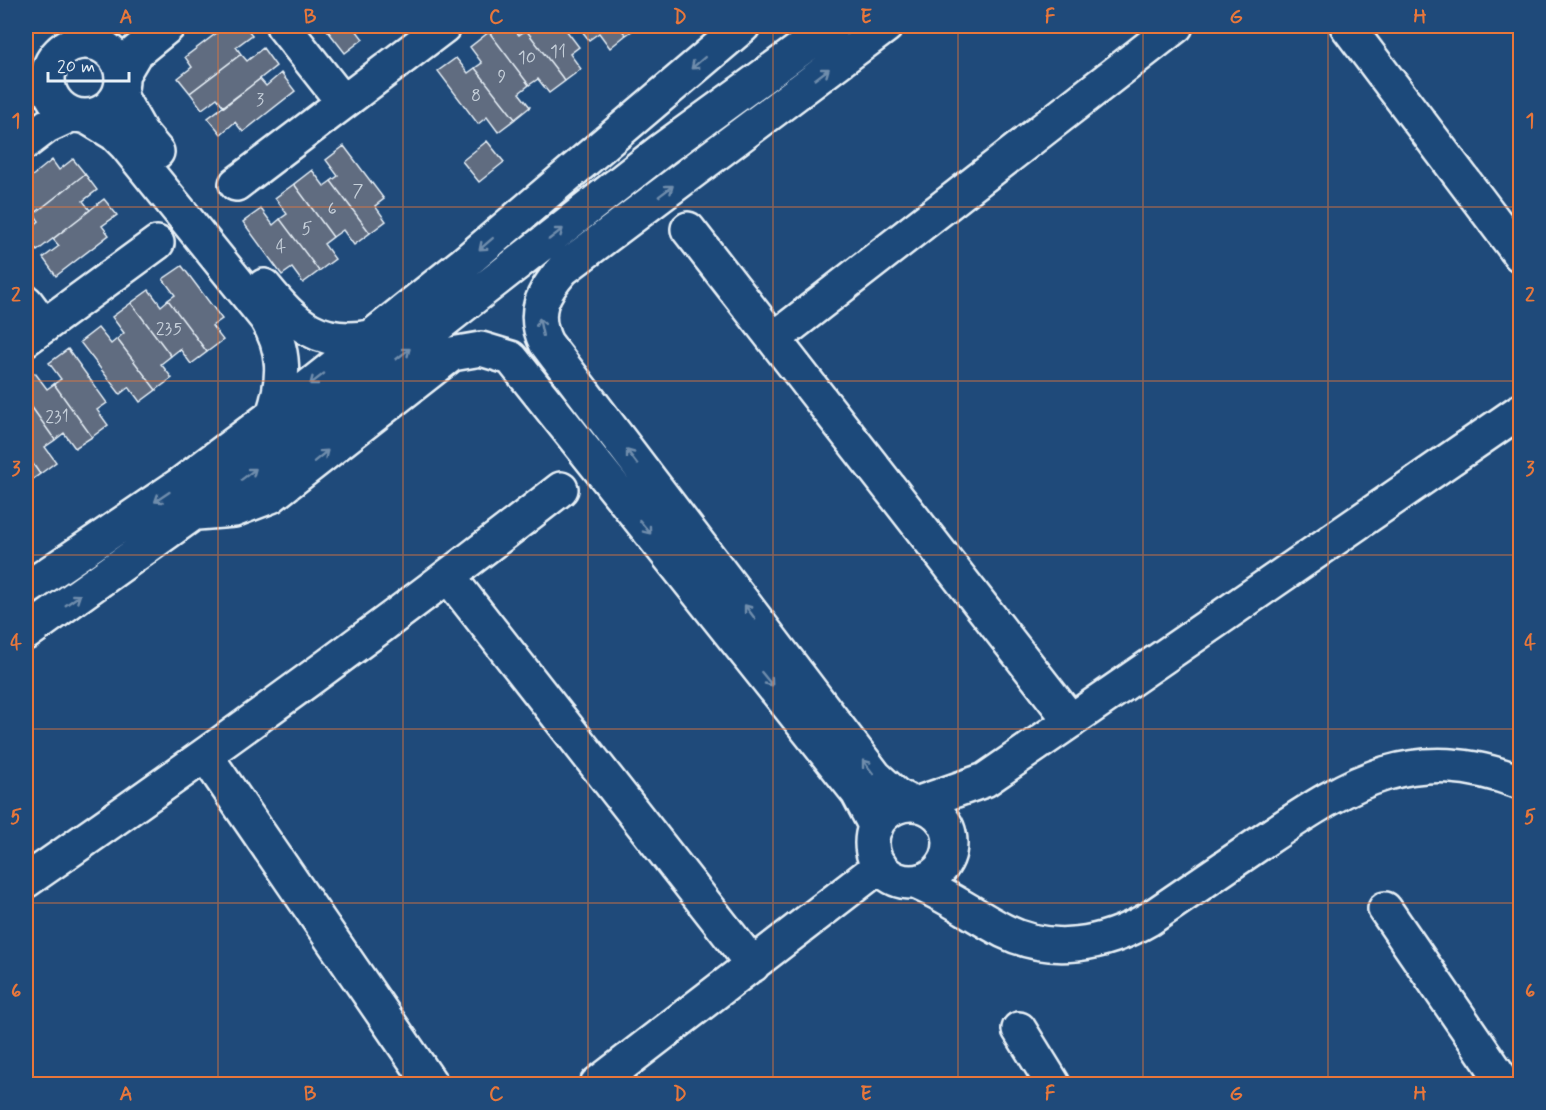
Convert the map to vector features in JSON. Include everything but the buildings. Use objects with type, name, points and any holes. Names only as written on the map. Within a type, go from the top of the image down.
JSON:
[{"type":"street","points":[[139,26],[121,36],[97,44],[72,44],[61,50],[48,72],[47,84],[55,103],[115,134],[126,145],[266,318],[281,351],[283,372],[280,394],[273,414]]},
{"type":"street","points":[[26,142],[47,126],[106,110],[121,85],[135,53],[168,26]]},
{"type":"street","points":[[283,26],[343,102]]},
{"type":"street","points":[[236,184],[444,26]]},
{"type":"street","points":[[26,589],[181,484],[273,414],[462,265],[743,26]]},
{"type":"street","points":[[758,78],[773,51],[799,26]]},
{"type":"street","points":[[26,633],[196,513],[758,78],[831,26]]},
{"type":"street","points":[[885,26],[562,268],[545,289],[538,312],[542,336],[875,776],[896,795],[934,811],[947,826],[956,879],[967,907]]},
{"type":"street","points":[[774,339],[1176,26]]},
{"type":"street","points":[[1347,26],[1521,255]]},
{"type":"street","points":[[97,44],[115,56],[121,85],[141,133],[291,317],[308,330],[327,338],[349,341],[370,337]]},
{"type":"street","points":[[26,116],[47,84]]},
{"type":"street","points":[[688,229],[1071,721]]},
{"type":"street","points":[[32,322],[157,243]]},
{"type":"street","points":[[196,513],[234,510],[271,496],[442,360],[465,350],[481,349],[511,358],[858,793],[872,815],[876,827],[873,847],[880,866],[895,879],[915,882],[967,907],[1004,931],[1028,940],[1078,945],[1127,932],[1321,801],[1363,779],[1409,768],[1432,766],[1480,769],[1521,782]]},
{"type":"street","points":[[915,882],[934,875],[942,868],[970,797],[985,780],[1521,411]]},
{"type":"street","points":[[575,439],[602,418]]},
{"type":"street","points":[[26,881],[206,756],[449,577],[561,489]]},
{"type":"street","points":[[449,577],[753,965]]},
{"type":"street","points":[[206,756],[431,1084]]},
{"type":"street","points":[[876,827],[887,813],[903,805],[914,804],[985,780]]},
{"type":"street","points":[[597,1084],[880,866]]},
{"type":"street","points":[[1384,909],[1504,1084]]},
{"type":"street","points":[[1019,1029],[1053,1084]]}]
